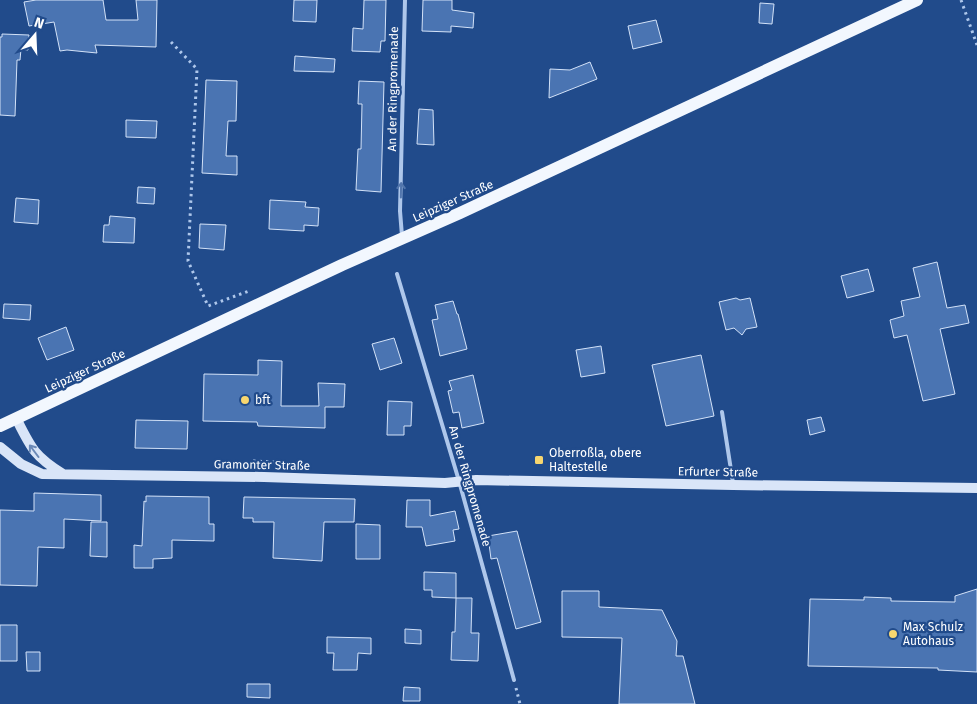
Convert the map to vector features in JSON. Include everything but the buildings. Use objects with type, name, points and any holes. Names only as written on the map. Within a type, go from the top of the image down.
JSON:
[{"type":"main road","name":"Leipziger Straße","points":[[0,426],[342,265],[581,157],[917,0]]},
{"type":"street","name":"Gramonter Straße","points":[[16,418],[32,449],[43,462],[64,474]]},
{"type":"street","name":"Gramonter Straße","points":[[0,447],[21,464],[42,474],[264,477],[445,483],[459,481]]},
{"type":"street","name":"Erfurter Straße","points":[[459,481],[977,488]]},
{"type":"lane","name":"An der Ringpromenade","points":[[402,239],[400,211],[405,0]]},
{"type":"lane","name":"An der Ringpromenade","points":[[398,274],[459,481],[514,680]]},
{"type":"lane","points":[[722,412],[733,486]]},
{"type":"path","points":[[961,0],[977,45]]},
{"type":"path","points":[[171,42],[197,69],[188,261],[208,306],[254,289]]},
{"type":"path","points":[[253,461],[275,462]]},
{"type":"path","points":[[514,680],[520,704]]},
{"type":"place","name":"bft","points":[[245,400]]},
{"type":"place","name":"Oberroßla, obere Haltestelle","points":[[539,460]]},
{"type":"place","name":"Max Schulz Autohaus","points":[[893,634]]}]
